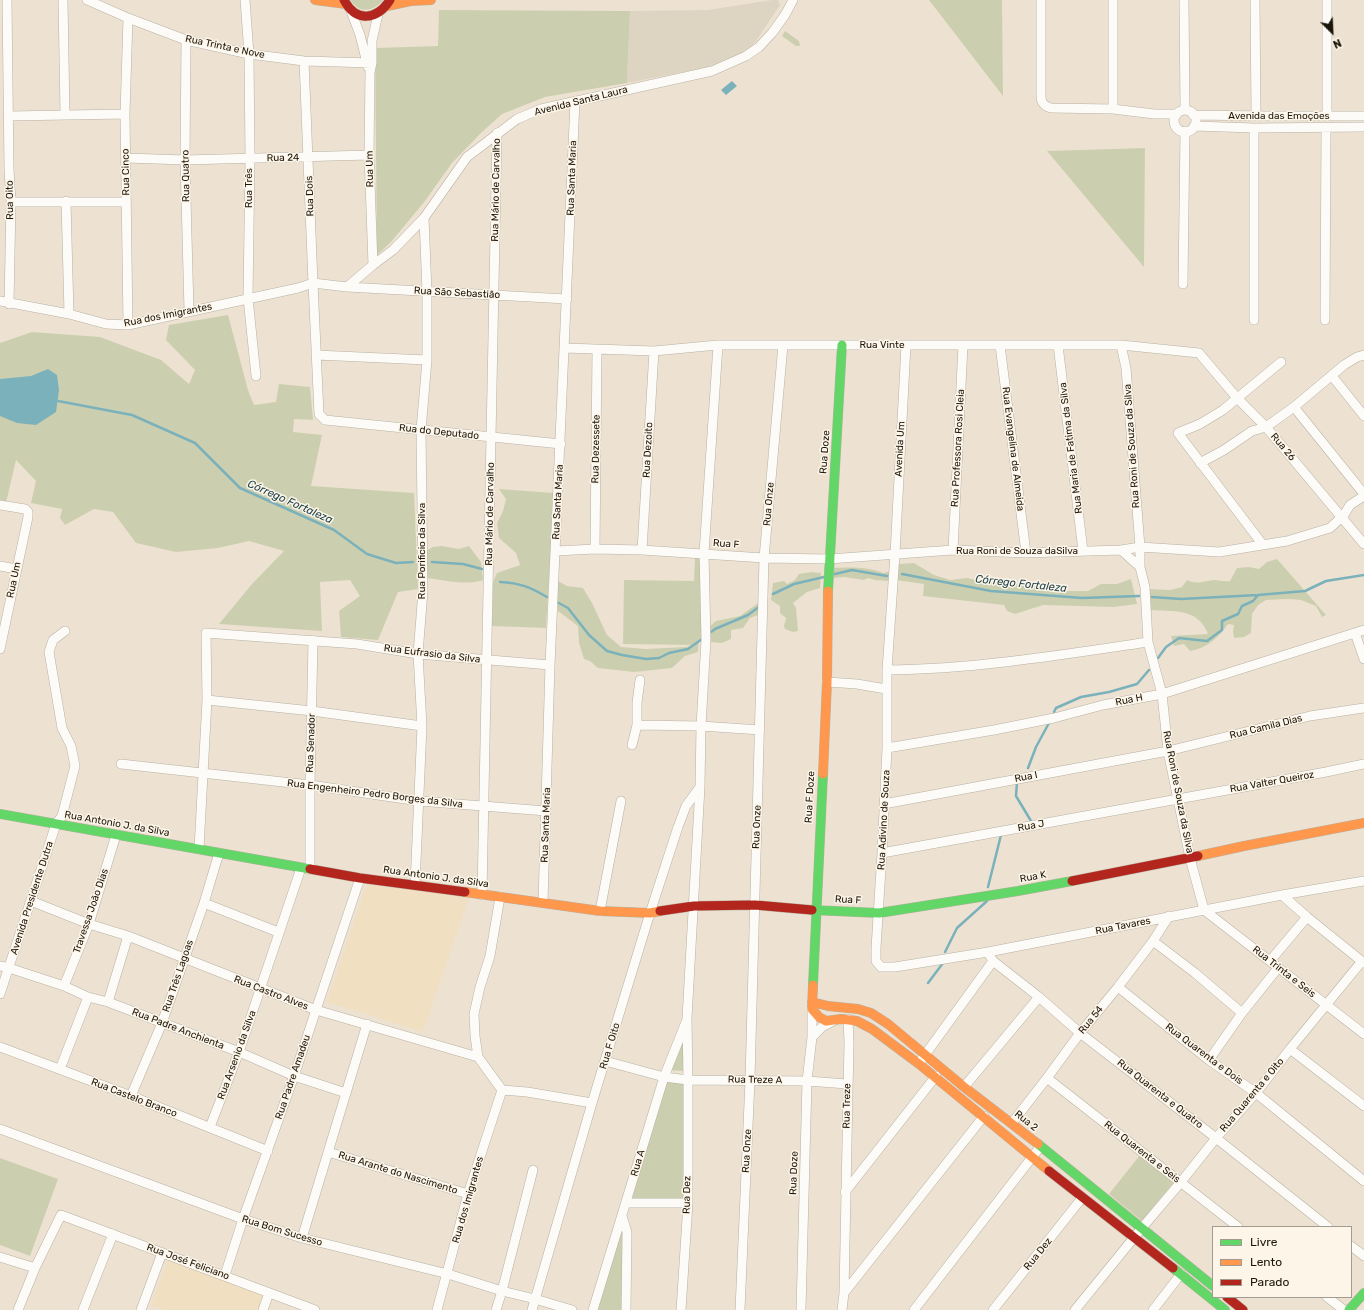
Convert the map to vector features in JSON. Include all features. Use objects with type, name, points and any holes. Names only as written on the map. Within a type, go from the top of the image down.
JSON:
[{"type":"street","name":"Rua Oito","points":[[4,303],[11,202],[4,169],[9,116],[7,0]]},
{"type":"street","points":[[63,0],[65,115]]},
{"type":"street","name":"Rua Trinta e Nove","points":[[86,0],[186,40],[249,54],[304,61],[369,63]]},
{"type":"street","name":"Rua Três","points":[[245,0],[249,54],[250,158],[248,298],[256,376]]},
{"type":"street","points":[[315,0],[347,5],[357,14],[364,16],[378,14],[388,3],[431,0]]},
{"type":"street","name":"Avenida Santa Laura","points":[[347,287],[393,250],[424,218],[467,157],[517,118],[575,101],[712,70],[746,56],[759,47],[772,33],[785,15],[793,0]]},
{"type":"street","name":"Avenida das Emoções","points":[[1041,0],[1041,101],[1043,104],[1051,108],[1113,109],[1154,114],[1190,111],[1193,115],[1364,116]]},
{"type":"street","points":[[1112,0],[1113,109]]},
{"type":"street","points":[[1175,125],[1174,119],[1180,112],[1184,0]]},
{"type":"street","points":[[1255,0],[1256,116]]},
{"type":"street","points":[[1326,0],[1327,116]]},
{"type":"street","name":"Rua Um","points":[[347,5],[360,35],[369,63],[370,72],[369,155],[373,265]]},
{"type":"street","name":"Rua Um","points":[[369,63],[378,14]]},
{"type":"street","name":"Rua Cinco","points":[[128,18],[125,114],[128,325]]},
{"type":"street","name":"Rua Quatro","points":[[186,40],[185,160],[189,311]]},
{"type":"street","name":"Rua Dois","points":[[304,61],[316,355],[320,414]]},
{"type":"street","name":"Rua Santa Maria","points":[[543,902],[550,665],[575,101]]},
{"type":"street","points":[[9,116],[125,114]]},
{"type":"street","name":"Avenida das Emoções","points":[[1154,114],[1166,118],[1178,129],[1185,132]]},
{"type":"street","points":[[1183,284],[1185,132],[1194,126],[1195,119],[1193,115]]},
{"type":"street","name":"Avenida das Emoções","points":[[1194,126],[1254,128],[1364,127]]},
{"type":"street","points":[[1254,128],[1254,320]]},
{"type":"street","points":[[1325,320],[1326,128]]},
{"type":"street","name":"Rua Mário de Carvalho","points":[[482,895],[497,133]]},
{"type":"street","name":"Rua 24","points":[[126,158],[185,160],[369,155]]},
{"type":"street","points":[[66,201],[69,314]]},
{"type":"street","points":[[11,202],[126,202]]},
{"type":"street","name":"Rua Porificio da Silva","points":[[415,885],[422,726],[418,654],[423,590],[421,430],[427,360],[427,292],[424,218]]},
{"type":"street","points":[[313,284],[347,287]]},
{"type":"street","name":"Rua dos Imigrantes","points":[[4,303],[69,314],[106,324],[128,325],[313,284]]},
{"type":"street","name":"Rua São Sebastião","points":[[347,287],[567,299]]},
{"type":"street","points":[[687,1018],[700,786],[700,726],[706,640],[704,553],[718,345]]},
{"type":"street","name":"Rua Vinte","points":[[565,348],[654,351],[718,345],[1120,345],[1199,353]]},
{"type":"street","name":"Rua Onze","points":[[740,1310],[750,1080],[764,558],[783,345]]},
{"type":"street","name":"Rua Doze","points":[[829,559],[842,345]]},
{"type":"street","name":"Avenida Um","points":[[887,670],[895,554],[906,345]]},
{"type":"street","name":"Rua Professora Rosi Cleia","points":[[953,550],[963,345]]},
{"type":"street","name":"Rua Evangelina de Almeida","points":[[1000,345],[1026,553]]},
{"type":"street","name":"Rua Maria de Fatima da Silva","points":[[1058,345],[1083,551]]},
{"type":"street","name":"Rua Roni de Souza da Silva","points":[[1120,345],[1126,368],[1140,547],[1140,567],[1145,587],[1149,646],[1162,694],[1168,751],[1190,858],[1204,910]]},
{"type":"street","name":"Rua Dezessete","points":[[594,549],[597,350]]},
{"type":"street","name":"Rua Dezoito","points":[[642,550],[654,351]]},
{"type":"street","name":"Rua 26","points":[[1199,353],[1237,398],[1266,427],[1364,544]]},
{"type":"street","points":[[316,355],[427,360]]},
{"type":"street","points":[[1200,462],[1224,450],[1252,431],[1266,427],[1294,407],[1344,365],[1357,357],[1364,355]]},
{"type":"street","points":[[1263,545],[1178,433],[1200,424],[1223,410],[1281,362]]},
{"type":"street","points":[[1332,376],[1364,416]]},
{"type":"street","points":[[1294,407],[1364,495]]},
{"type":"street","name":"Rua do Deputado","points":[[320,414],[325,420],[560,444]]},
{"type":"street","name":"Rua Roni de Souza daSilva","points":[[895,554],[953,550],[1026,553],[1121,550],[1140,547],[1218,552],[1287,541],[1330,528],[1342,517],[1350,506],[1364,495]]},
{"type":"street","name":"Rua Um","points":[[0,505],[25,509],[28,512],[2,627],[0,648]]},
{"type":"street","name":"Rua F","points":[[556,551],[594,549],[642,550],[764,558],[829,559],[895,554]]},
{"type":"street","points":[[1121,550],[1140,567]]},
{"type":"street","name":"Rua F Doze","points":[[812,1036],[816,910],[827,682],[829,559]]},
{"type":"street","points":[[0,566],[16,569]]},
{"type":"street","name":"Rua H","points":[[887,748],[1046,720],[1104,705],[1162,694],[1364,630]]},
{"type":"street","name":"Avenida Presidente Dutra","points":[[0,994],[5,967],[31,901],[56,824],[62,816],[75,766],[71,746],[62,728],[49,652],[53,640],[65,631]]},
{"type":"street","name":"Rua Eufrasio da Silva","points":[[207,700],[206,633],[357,644],[418,654],[550,665]]},
{"type":"street","points":[[1355,633],[1364,658]]},
{"type":"street","name":"Rua Senador","points":[[305,869],[310,785],[313,640]]},
{"type":"street","points":[[887,670],[926,670],[1149,646]]},
{"type":"street","name":"Rua Adivino de Souza","points":[[881,967],[876,961],[887,748],[887,670]]},
{"type":"street","points":[[632,745],[636,725],[640,680]]},
{"type":"street","points":[[827,682],[857,684],[886,689]]},
{"type":"street","points":[[199,849],[207,700],[312,711],[422,726]]},
{"type":"street","name":"Rua Camila Dias","points":[[1168,751],[1310,716],[1364,708]]},
{"type":"street","points":[[636,725],[700,726],[760,730]]},
{"type":"street","name":"Rua I","points":[[884,804],[1168,751]]},
{"type":"street","name":"Rua Engenheiro Pedro Borges da Silva","points":[[121,764],[310,785],[419,801],[546,811]]},
{"type":"street","name":"Rua Valter Queiroz","points":[[1179,799],[1364,764]]},
{"type":"street","name":"Rua F Oito","points":[[532,1310],[592,1103],[650,913],[686,806],[700,786]]},
{"type":"street","name":"Rua J","points":[[882,853],[1179,799]]},
{"type":"street","points":[[600,911],[620,801]]},
{"type":"street","name":"Rua Antonio J. da Silva","points":[[0,814],[116,836],[219,852],[360,878],[600,911],[650,913],[694,906],[755,905],[816,910]]},
{"type":"street","name":"Rua K","points":[[879,913],[1018,891],[1364,823]]},
{"type":"street","name":"Travessa João Dias","points":[[64,986],[89,924],[116,836]]},
{"type":"street","name":"Rua Três Lagoas","points":[[131,1096],[162,1023],[204,903],[219,852]]},
{"type":"street","name":"Rua Arsenio da Silva","points":[[210,1127],[239,1052],[278,932],[305,869]]},
{"type":"street","name":"Rua Padre Amadeu","points":[[225,1275],[243,1219],[294,1076],[360,878]]},
{"type":"street","name":"Rua Tavares","points":[[881,967],[988,952],[1282,895],[1363,883]]},
{"type":"street","points":[[1282,895],[1306,917],[1363,962]]},
{"type":"street","points":[[500,897],[490,956],[480,987],[474,1014],[478,1057],[502,1090],[527,1092],[592,1103]]},
{"type":"street","name":"Rua Castro Alves","points":[[31,901],[89,924],[128,936],[316,1010],[478,1057]]},
{"type":"street","points":[[204,903],[278,932]]},
{"type":"street","name":"Rua F","points":[[816,910],[879,913]]},
{"type":"street","name":"Rua Trinta e Seis","points":[[1204,910],[1364,1034]]},
{"type":"street","name":"Rua 54","points":[[1012,1123],[1080,1033],[1118,988],[1169,916]]},
{"type":"street","points":[[1270,961],[1306,917]]},
{"type":"street","points":[[108,1002],[128,936]]},
{"type":"street","points":[[1152,941],[1195,973],[1242,1013]]},
{"type":"street","points":[[919,1064],[924,1054],[993,961],[988,952]]},
{"type":"street","name":"Rua Quarenta e Quatro","points":[[993,961],[1039,997],[1080,1033],[1327,1226]]},
{"type":"street","name":"Rua Quarenta e Oito","points":[[1075,1310],[1363,962]]},
{"type":"street","name":"Rua Padre Anchienta","points":[[5,967],[64,986],[88,997],[108,1002],[239,1052],[294,1076],[346,1093]]},
{"type":"street","points":[[1209,1060],[1242,1013],[1278,968]]},
{"type":"street","name":"Rua Quarenta e Dois","points":[[1118,988],[1209,1060],[1256,1093],[1364,1181]]},
{"type":"street","points":[[60,1069],[88,997]]},
{"type":"street","points":[[964,1087],[1039,997]]},
{"type":"street","points":[[812,1006],[822,1019],[826,1021],[848,1019],[857,1021],[872,1029],[936,1076],[1032,1158],[1225,1310]]},
{"type":"street","name":"Rua 2","points":[[812,1006],[858,1009],[871,1013],[888,1024],[964,1087],[1012,1123],[1212,1285]]},
{"type":"street","name":"Rua A","points":[[593,1310],[664,1077],[687,1018]]},
{"type":"street","name":"Rua Dez","points":[[681,1310],[688,1203],[687,1018]]},
{"type":"street","name":"Rua Treze","points":[[842,1310],[844,1293],[848,1019]]},
{"type":"street","points":[[812,1036],[822,1027],[834,1020]]},
{"type":"street","points":[[302,1238],[367,1024]]},
{"type":"street","name":"Rua Doze","points":[[801,1310],[807,1081],[812,1036]]},
{"type":"street","name":"Rua Castelo Branco","points":[[0,1047],[131,1096],[268,1151]]},
{"type":"street","points":[[1290,1049],[1364,1106]]},
{"type":"street","name":"Rua Treze A","points":[[605,1061],[664,1077],[688,1080],[807,1081],[848,1084]]},
{"type":"street","points":[[845,1192],[936,1076]]},
{"type":"street","name":"Rua Quarenta e Seis","points":[[1047,1078],[1237,1226]]},
{"type":"street","name":"Rua dos Imigrantes","points":[[437,1310],[448,1274],[468,1194],[502,1090]]},
{"type":"street","points":[[844,1293],[984,1116]]},
{"type":"street","name":"Rua Bom Sucesso","points":[[0,1129],[243,1219],[302,1238],[448,1274],[502,1291],[572,1310]]},
{"type":"street","points":[[914,1310],[1040,1147]]},
{"type":"street","name":"Rua Arante do Nascimento","points":[[328,1152],[468,1194]]},
{"type":"street","points":[[496,1310],[533,1170]]},
{"type":"street","name":"Rua Dez","points":[[993,1310],[1082,1198]]},
{"type":"street","points":[[626,1204],[688,1203]]},
{"type":"street","name":"Rua José Feliciano","points":[[35,1268],[61,1215],[225,1275],[315,1310]]},
{"type":"street","points":[[622,1216],[627,1232],[626,1310]]},
{"type":"street","points":[[82,1310],[113,1234]]},
{"type":"street","points":[[1352,1247],[1364,1256]]},
{"type":"street","points":[[144,1309],[162,1253]]},
{"type":"street","points":[[0,1256],[35,1268],[18,1310]]},
{"type":"street","points":[[1153,1310],[1181,1274]]},
{"type":"street","points":[[263,1310],[269,1293]]},
{"type":"street","points":[[1349,1310],[1364,1293]]},
{"type":"street","points":[[1228,1298],[1243,1310]]},
{"type":"street","points":[[1328,1298],[1344,1310]]},
{"type":"shaded area","points":[[778,0],[780,5],[750,50],[708,67],[627,83],[630,11],[708,10]]},
{"type":"shaded area","points":[[367,883],[469,898],[423,1032],[327,1002]]},
{"type":"shaded area","points":[[169,1258],[265,1294],[259,1310],[163,1310],[151,1305]]},
{"type":"green space","points":[[350,0],[383,0],[375,7],[366,10],[358,8]]},
{"type":"green space","points":[[929,0],[1002,0],[1003,96]]},
{"type":"green space","points":[[439,10],[630,11],[627,83],[545,97],[502,114],[452,163],[425,201],[391,242],[377,255],[375,48],[438,46]]},
{"type":"green space","points":[[785,31],[799,41],[800,46],[796,46],[782,36]]},
{"type":"green space","points":[[1145,148],[1144,267],[1047,151]]},
{"type":"green space","points":[[228,315],[248,390],[254,405],[276,402],[279,384],[310,387],[313,420],[294,419],[293,432],[322,435],[311,486],[414,493],[418,589],[398,592],[378,640],[341,637],[339,611],[360,596],[350,580],[320,582],[322,631],[219,624],[252,584],[284,551],[249,541],[218,548],[176,552],[136,543],[113,512],[94,509],[65,525],[60,518],[62,509],[31,503],[36,481],[16,460],[6,503],[0,502],[0,343],[32,332],[100,337],[161,360],[189,384],[195,370],[166,340],[169,325]]},
{"type":"green space","points":[[499,489],[554,493],[546,628],[492,626],[493,582],[497,573],[520,565],[516,553],[499,538],[497,523],[503,511],[506,499]]},
{"type":"green space","points":[[442,546],[459,549],[469,546],[481,562],[483,580],[462,583],[426,578],[426,551],[433,547]]},
{"type":"green space","points":[[695,557],[698,557],[702,564],[701,638],[693,644],[699,640],[698,652],[685,656],[672,668],[634,672],[598,668],[590,661],[584,659],[579,643],[578,626],[558,611],[558,581],[567,586],[583,588],[607,635],[621,647],[646,649],[686,647],[692,645],[623,644],[624,580],[694,581]]},
{"type":"green space","points":[[1277,559],[1326,615],[1322,617],[1316,606],[1301,600],[1266,600],[1258,605],[1252,614],[1251,633],[1244,637],[1234,638],[1234,625],[1228,624],[1212,642],[1201,648],[1190,651],[1184,644],[1174,646],[1171,636],[1208,634],[1204,625],[1198,619],[1191,615],[1175,611],[1149,610],[1148,589],[1170,590],[1182,587],[1187,580],[1197,582],[1214,580],[1230,581],[1237,568],[1249,567],[1259,569],[1267,562]]},
{"type":"green space","points":[[914,563],[934,575],[950,580],[966,578],[982,581],[1000,580],[1016,584],[1033,582],[1057,591],[1088,591],[1101,584],[1117,584],[1131,579],[1137,604],[1113,607],[1043,605],[1015,614],[1007,611],[1004,605],[923,596],[924,584],[896,580],[899,564]]},
{"type":"green space","points":[[834,568],[866,569],[883,573],[891,571],[890,581],[868,578],[864,580],[844,577],[834,578]]},
{"type":"green space","points":[[811,572],[821,573],[820,588],[807,592],[793,603],[796,608],[798,631],[793,632],[785,629],[784,626],[786,618],[780,613],[780,606],[771,600],[773,583],[784,581],[787,584],[795,580],[799,574]]},
{"type":"green space","points":[[761,601],[761,614],[750,618],[743,628],[731,630],[731,639],[722,643],[710,642],[709,627],[716,621],[740,616]]},
{"type":"green space","points":[[686,1023],[684,1071],[668,1070]]},
{"type":"green space","points":[[666,1082],[685,1083],[684,1199],[632,1199]]},
{"type":"green space","points":[[1140,1155],[1174,1182],[1142,1221],[1109,1194]]},
{"type":"green space","points":[[0,1158],[58,1179],[30,1256],[0,1245]]},
{"type":"green space","points":[[623,1227],[622,1310],[596,1310]]},
{"type":"water","points":[[732,81],[737,86],[726,95],[721,90]]},
{"type":"water","points":[[48,369],[57,375],[59,390],[56,412],[36,425],[17,423],[0,416],[0,379],[31,376]]},
{"type":"waterway","name":"Córrego Fortaleza","points":[[58,401],[132,415],[195,443],[240,488],[334,530],[367,554],[396,563],[413,562]]},
{"type":"waterway","name":"Córrego Fortaleza","points":[[432,562],[463,564],[482,569]]},
{"type":"waterway","name":"Córrego Fortaleza","points":[[835,574],[852,570],[887,576]]},
{"type":"waterway","name":"Córrego Fortaleza","points":[[902,574],[991,591],[1082,598],[1139,596]]},
{"type":"waterway","name":"Córrego Fortaleza","points":[[1152,597],[1181,599],[1305,591],[1326,581],[1364,575]]},
{"type":"waterway","name":"Córrego Fortaleza","points":[[773,594],[794,584],[824,577]]},
{"type":"waterway","name":"Córrego Fortaleza","points":[[500,582],[525,586],[547,597]]},
{"type":"waterway","name":"Córrego Fortaleza","points":[[1158,658],[1166,647],[1179,638],[1207,641],[1222,630],[1222,621],[1238,614],[1242,606],[1253,601],[1258,595]]},
{"type":"waterway","name":"Córrego Fortaleza","points":[[555,601],[568,608],[589,635],[607,651],[622,655],[646,659],[659,658],[669,653],[688,649],[702,639]]},
{"type":"waterway","name":"Córrego Fortaleza","points":[[711,632],[748,615],[760,606]]},
{"type":"waterway","name":"Córrego Fortaleza","points":[[1054,712],[1056,708],[1081,697],[1109,692],[1137,684],[1149,670]]},
{"type":"waterway","name":"Córrego Fortaleza","points":[[1028,768],[1036,747],[1049,723]]},
{"type":"waterway","name":"Córrego Fortaleza","points":[[1017,782],[1016,796],[1031,821]]},
{"type":"waterway","name":"Córrego Fortaleza","points":[[988,887],[1001,835]]},
{"type":"waterway","name":"Córrego Fortaleza","points":[[945,952],[957,928],[987,901]]},
{"type":"waterway","points":[[928,983],[943,963]]},
{"type":"traffic: fast","points":[[828,591],[842,345]]},
{"type":"traffic: fast","points":[[813,985],[823,774]]},
{"type":"traffic: fast","points":[[0,814],[310,869]]},
{"type":"traffic: fast","points":[[812,910],[879,913],[1072,881]]},
{"type":"traffic: fast","points":[[1038,1144],[1212,1285]]},
{"type":"traffic: fast","points":[[1173,1268],[1225,1310]]},
{"type":"traffic: fast","points":[[1349,1310],[1364,1293]]},
{"type":"traffic: slow","points":[[315,0],[346,4]]},
{"type":"traffic: slow","points":[[387,6],[411,1],[431,0]]},
{"type":"traffic: slow","points":[[823,774],[827,682],[828,591]]},
{"type":"traffic: slow","points":[[1198,856],[1364,823]]},
{"type":"traffic: slow","points":[[465,892],[600,911],[650,913],[660,911]]},
{"type":"traffic: slow","points":[[813,985],[812,1009],[819,1017],[826,1021],[841,1019],[857,1021],[872,1029],[919,1064],[1049,1171]]},
{"type":"traffic: slow","points":[[812,1002],[828,1006],[858,1009],[871,1013],[888,1024],[964,1087],[1038,1144]]},
{"type":"traffic: jam","points":[[344,0],[354,13],[367,16],[379,12],[390,0]]},
{"type":"traffic: jam","points":[[1072,881],[1198,856]]},
{"type":"traffic: jam","points":[[310,869],[360,878],[465,892]]},
{"type":"traffic: jam","points":[[660,911],[694,906],[755,905],[812,910]]},
{"type":"traffic: jam","points":[[1049,1171],[1173,1268]]},
{"type":"traffic: jam","points":[[1228,1298],[1243,1310]]}]
